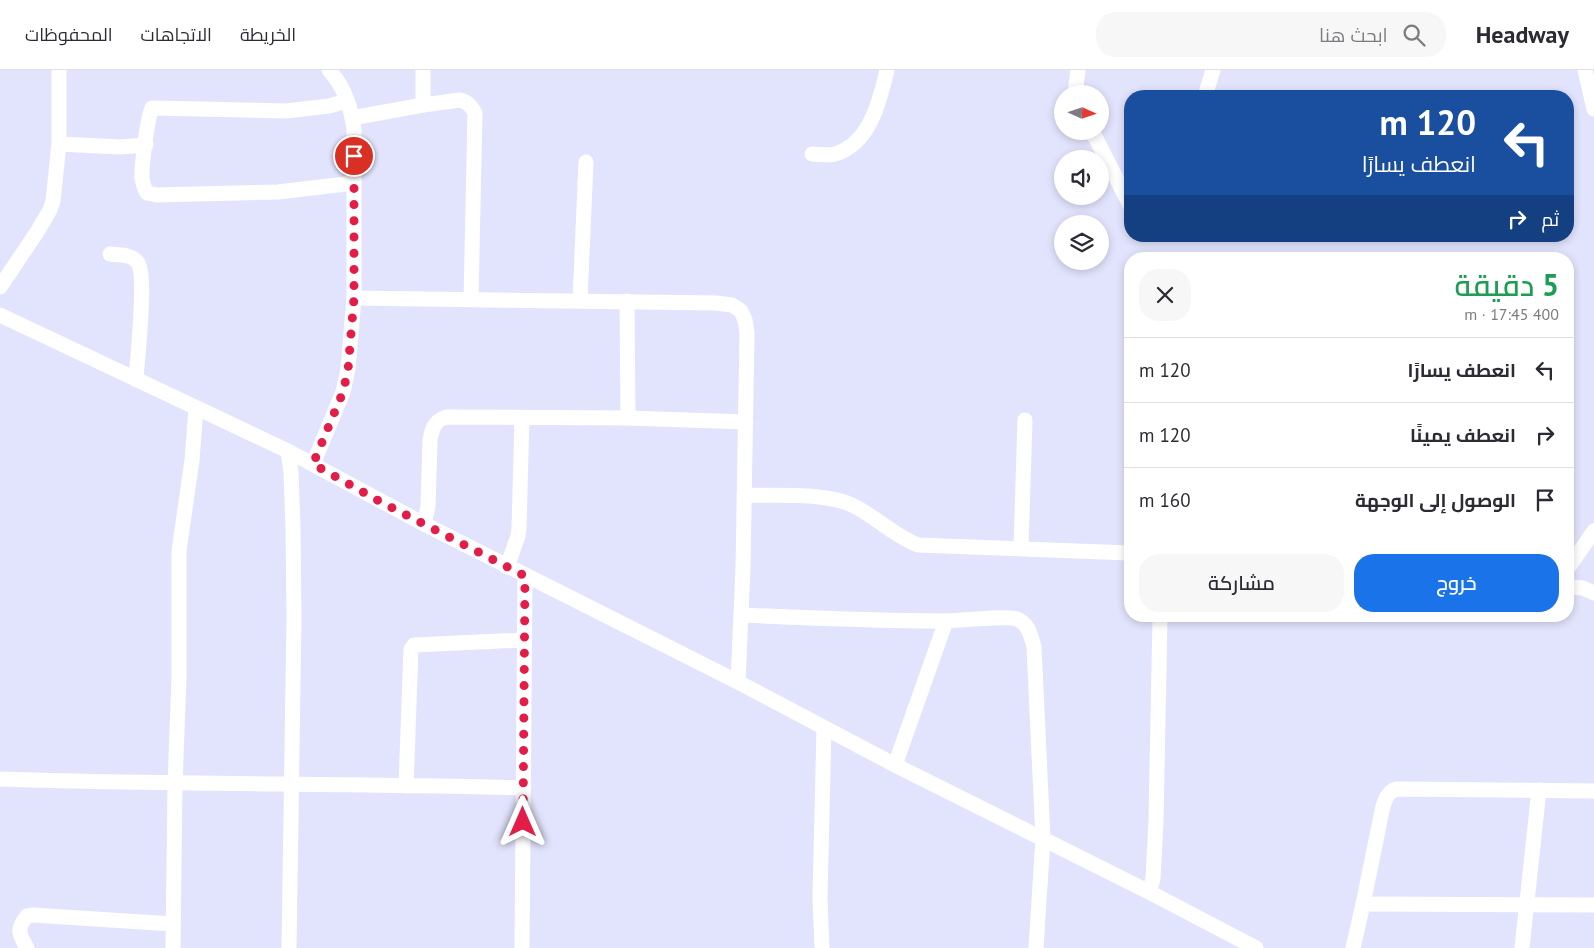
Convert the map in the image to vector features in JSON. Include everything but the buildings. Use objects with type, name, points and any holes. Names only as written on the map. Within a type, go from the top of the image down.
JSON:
[{"type":"street","points":[[0,287],[50,210],[55,192],[59,144],[59,70]]},
{"type":"street","points":[[313,464],[346,382],[354,298],[354,143],[352,118],[342,87],[329,70]]},
{"type":"street","points":[[423,70],[423,105]]},
{"type":"street","points":[[812,154],[834,154],[850,148],[860,138],[880,98],[887,70]]},
{"type":"street","points":[[1076,85],[1078,70]]},
{"type":"street","points":[[1207,90],[1213,70]]},
{"type":"street","points":[[1585,70],[1594,109]]},
{"type":"street","points":[[352,118],[460,100],[466,101],[471,106],[475,113],[471,299]]},
{"type":"street","points":[[347,101],[329,106],[286,111],[152,108],[148,121],[142,175],[143,186],[147,193],[157,195],[278,192],[354,183]]},
{"type":"street","points":[[1097,140],[1124,194]]},
{"type":"street","points":[[59,144],[120,147],[146,145]]},
{"type":"street","points":[[580,300],[586,162]]},
{"type":"street","points":[[110,254],[128,256],[134,259],[141,270],[142,289],[136,380]]},
{"type":"street","points":[[354,298],[716,303],[732,304],[741,311],[747,333],[742,615],[738,682]]},
{"type":"street","points":[[627,301],[629,347],[628,418]]},
{"type":"street","points":[[0,315],[288,451],[379,501],[507,567],[738,682],[894,765],[1149,892],[1256,948]]},
{"type":"street","points":[[173,948],[175,784],[179,678],[179,551],[192,460],[196,408]]},
{"type":"street","points":[[424,524],[428,507],[430,440],[435,423],[439,419],[446,417],[628,418],[746,422]]},
{"type":"street","points":[[507,567],[519,528],[522,418]]},
{"type":"street","points":[[1021,548],[1025,420]]},
{"type":"street","points":[[288,451],[291,472],[293,526],[293,784],[289,948]]},
{"type":"street","points":[[744,495],[820,497],[840,500],[866,513],[906,540],[918,545],[1124,553]]},
{"type":"street","points":[[1574,559],[1594,531]]},
{"type":"street","points":[[522,948],[525,576]]},
{"type":"street","points":[[1574,587],[1583,588],[1594,593]]},
{"type":"street","points":[[742,615],[864,620],[946,621],[1016,619],[1026,625],[1031,634],[1034,647],[1043,840],[1036,948]]},
{"type":"street","points":[[894,765],[946,621]]},
{"type":"street","points":[[1149,892],[1153,879],[1156,821],[1160,622]]},
{"type":"street","points":[[406,786],[411,649],[414,645],[524,640]]},
{"type":"street","points":[[822,948],[820,898],[824,728]]},
{"type":"street","points":[[0,779],[175,784],[523,788]]},
{"type":"street","points":[[1353,948],[1364,904],[1383,806],[1388,793],[1396,789],[1594,791]]},
{"type":"street","points":[[1522,948],[1539,790]]},
{"type":"street","points":[[1364,904],[1594,905]]},
{"type":"street","points":[[27,948],[19,933],[20,927],[27,916],[33,915],[173,924]]},
{"type":"route","points":[[354,156],[354,298],[348,370],[343,392],[313,464],[379,501],[525,576],[523,822]]}]
